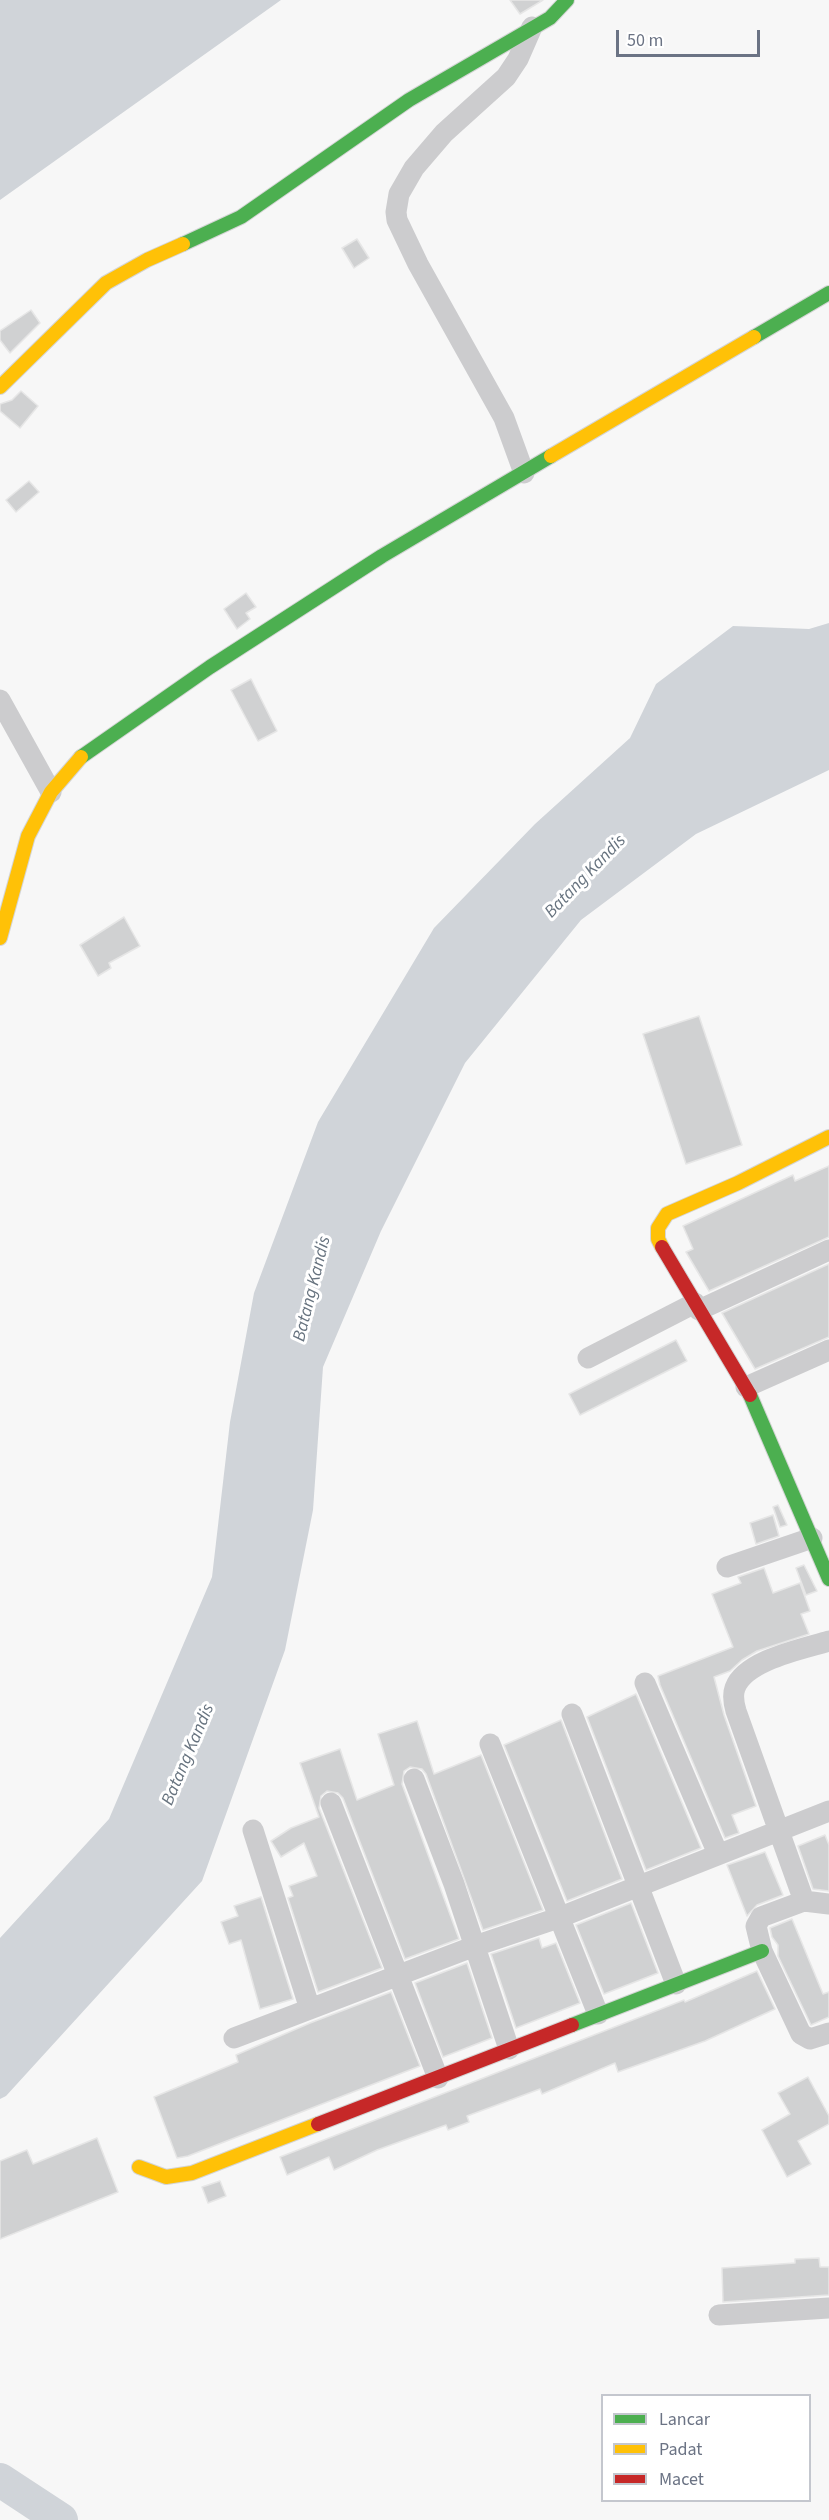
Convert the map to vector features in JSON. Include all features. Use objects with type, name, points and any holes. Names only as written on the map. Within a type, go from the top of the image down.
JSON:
[{"type":"street","points":[[0,387],[106,283],[147,260],[241,217],[410,100],[550,18],[567,0]]},
{"type":"street","points":[[524,473],[504,418],[418,264],[397,220],[396,212],[399,194],[414,168],[444,133],[506,77],[518,59],[532,27]]},
{"type":"street","points":[[0,938],[28,836],[51,792],[84,754],[382,556],[829,293]]},
{"type":"street","points":[[0,700],[51,792]]},
{"type":"street","points":[[829,1137],[738,1183],[667,1214],[659,1221],[656,1228],[658,1239],[746,1387],[829,1580]]},
{"type":"street","points":[[588,1358],[697,1307],[829,1250]]},
{"type":"street","points":[[746,1387],[829,1350]]},
{"type":"street","points":[[727,1567],[812,1538]]},
{"type":"street","points":[[804,1900],[736,1711],[734,1689],[741,1676],[760,1664],[829,1641]]},
{"type":"street","points":[[645,1683],[718,1854]]},
{"type":"street","points":[[572,1714],[676,1984]]},
{"type":"street","points":[[490,1744],[598,2014]]},
{"type":"street","points":[[414,1779],[475,1946],[509,2049]]},
{"type":"street","points":[[331,1803],[438,2078]]},
{"type":"street","points":[[234,2038],[475,1946],[558,1918],[829,1811]]},
{"type":"street","points":[[253,1830],[310,2009]]},
{"type":"street","points":[[829,1904],[804,1900],[758,1920],[757,1933],[762,1951],[801,2034],[810,2039],[829,2033]]},
{"type":"street","points":[[139,2167],[166,2177],[192,2173],[762,1951]]},
{"type":"street","points":[[719,2315],[829,2308]]},
{"type":"water","points":[[0,0],[281,0],[0,200]]},
{"type":"water","name":"Batang Kandis","points":[[829,623],[829,770],[696,834],[581,920],[465,1063],[381,1231],[323,1367],[313,1510],[285,1650],[202,1881],[6,2096],[0,2099],[0,1938],[109,1819],[212,1577],[230,1422],[254,1293],[318,1122],[434,928],[535,824],[630,738],[656,684],[733,626],[809,629]]},
{"type":"building","points":[[510,0],[543,0],[520,14]]},
{"type":"building","points":[[357,239],[369,258],[354,268],[342,248]]},
{"type":"building","points":[[31,310],[40,323],[10,353],[0,340],[0,331]]},
{"type":"building","points":[[21,391],[38,406],[20,428],[0,411],[0,404],[12,400]]},
{"type":"building","points":[[29,481],[39,492],[16,512],[6,500]]},
{"type":"building","points":[[246,593],[256,607],[246,613],[250,619],[237,629],[224,609]]},
{"type":"building","points":[[251,679],[277,731],[258,741],[231,690]]},
{"type":"building","points":[[124,917],[140,946],[109,963],[111,968],[98,976],[80,945]]},
{"type":"building","points":[[699,1016],[742,1145],[686,1164],[643,1034]]},
{"type":"building","points":[[829,1166],[829,1237],[709,1291],[686,1252],[693,1249],[683,1226],[793,1175],[795,1181]]},
{"type":"building","points":[[829,1264],[829,1337],[755,1369],[722,1313]]},
{"type":"building","points":[[676,1340],[687,1361],[580,1415],[569,1394]]},
{"type":"building","points":[[778,1505],[787,1525],[780,1527],[773,1507]]},
{"type":"building","points":[[773,1515],[779,1536],[756,1544],[750,1523]]},
{"type":"building","points":[[804,1565],[817,1591],[806,1595],[796,1568]]},
{"type":"building","points":[[764,1568],[773,1593],[800,1583],[810,1611],[801,1614],[809,1634],[757,1651],[730,1671],[714,1677],[724,1715],[756,1806],[732,1815],[739,1833],[725,1838],[658,1676],[733,1647],[712,1594],[741,1583],[738,1577]]},
{"type":"building","points":[[636,1694],[701,1848],[646,1870],[587,1717]]},
{"type":"building","points":[[561,1720],[622,1879],[567,1901],[504,1745]]},
{"type":"building","points":[[417,1721],[434,1774],[481,1755],[543,1910],[483,1930],[426,1774],[422,1769],[410,1767],[404,1771],[402,1784],[459,1939],[405,1959],[343,1798],[338,1793],[327,1791],[321,1796],[319,1808],[382,1968],[318,1992],[288,1898],[293,1896],[289,1886],[317,1876],[304,1843],[281,1857],[271,1841],[291,1828],[319,1817],[300,1763],[340,1749],[357,1800],[394,1785],[378,1734]]},
{"type":"building","points":[[825,1835],[829,1845],[829,1891],[813,1889],[798,1846]]},
{"type":"building","points":[[765,1852],[783,1895],[757,1905],[747,1916],[727,1865]]},
{"type":"building","points":[[261,1897],[293,1999],[260,2009],[241,1940],[229,1944],[221,1922],[238,1916],[234,1906]]},
{"type":"building","points":[[631,1903],[658,1973],[604,1994],[576,1925]]},
{"type":"building","points":[[792,1919],[823,1994],[829,1992],[829,2017],[811,2025],[778,1956],[778,1945],[772,1937],[770,1928]]},
{"type":"building","points":[[539,1938],[542,1948],[556,1943],[580,2003],[516,2028],[491,1954]]},
{"type":"building","points":[[467,1963],[492,2038],[443,2057],[415,1983]]},
{"type":"building","points":[[757,1971],[775,2009],[705,2041],[618,2072],[615,2063],[542,2094],[540,2089],[467,2116],[469,2122],[448,2130],[446,2125],[377,2150],[334,2170],[329,2157],[287,2175],[280,2157],[684,2000],[685,2002]]},
{"type":"building","points":[[391,1992],[420,2066],[188,2156],[177,2158],[154,2097],[238,2062],[236,2055]]},
{"type":"building","points":[[808,2077],[829,2116],[829,2124],[798,2141],[811,2164],[787,2177],[762,2130],[790,2114],[778,2093]]},
{"type":"building","points":[[97,2138],[118,2192],[0,2239],[0,2161],[27,2150],[33,2164]]},
{"type":"building","points":[[220,2181],[226,2196],[208,2203],[202,2187]]},
{"type":"building","points":[[819,2258],[820,2267],[829,2267],[829,2295],[723,2302],[722,2268],[795,2263],[795,2259]]},
{"type":"waterway","points":[[0,2480],[61,2520]]},
{"type":"traffic: fast","points":[[183,244],[241,217],[409,100],[550,18],[567,0]]},
{"type":"traffic: fast","points":[[754,337],[829,293]]},
{"type":"traffic: fast","points":[[81,757],[210,667],[382,556],[551,456]]},
{"type":"traffic: fast","points":[[750,1395],[829,1579]]},
{"type":"traffic: fast","points":[[572,2025],[762,1951]]},
{"type":"traffic: slow","points":[[0,387],[106,283],[147,260],[183,244]]},
{"type":"traffic: slow","points":[[551,456],[754,337]]},
{"type":"traffic: slow","points":[[0,938],[28,836],[51,792],[81,757]]},
{"type":"traffic: slow","points":[[662,1247],[658,1239],[658,1228],[667,1214],[738,1183],[829,1137]]},
{"type":"traffic: slow","points":[[139,2167],[166,2177],[192,2173],[318,2124]]},
{"type":"traffic: jam","points":[[662,1247],[750,1395]]},
{"type":"traffic: jam","points":[[318,2124],[572,2025]]}]
